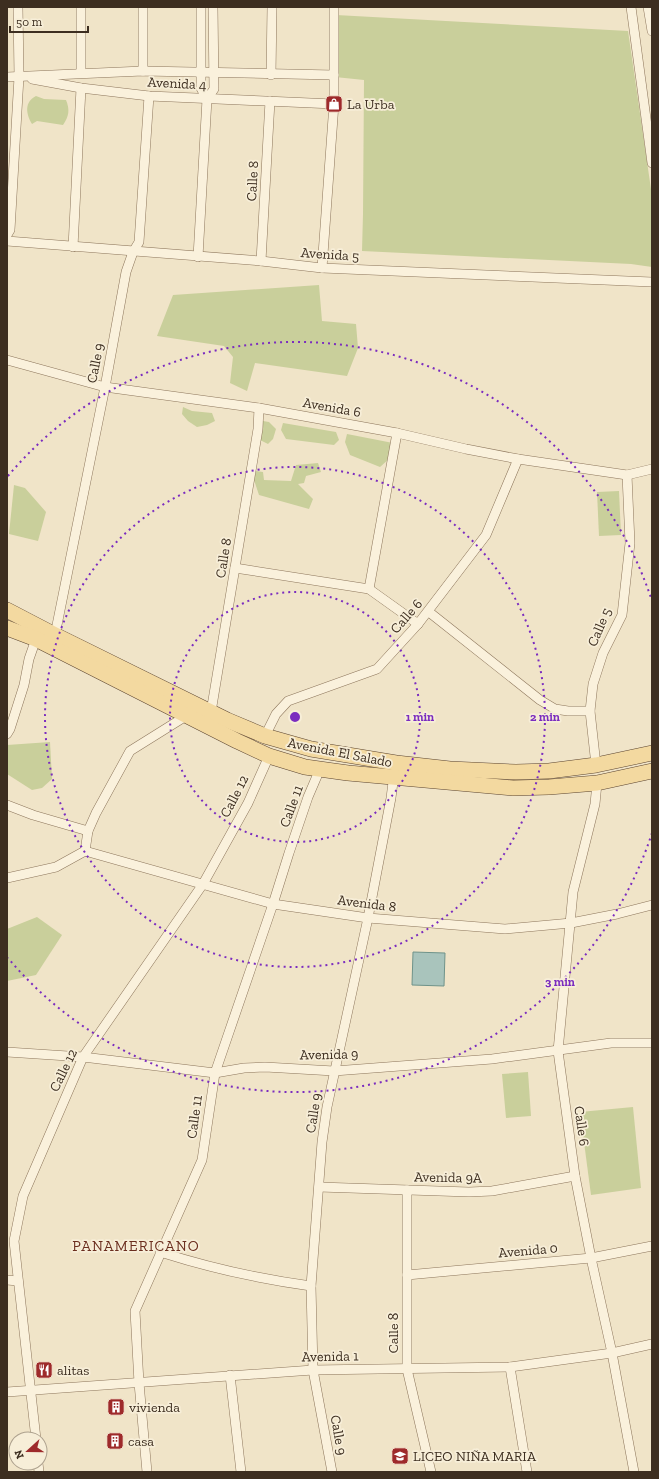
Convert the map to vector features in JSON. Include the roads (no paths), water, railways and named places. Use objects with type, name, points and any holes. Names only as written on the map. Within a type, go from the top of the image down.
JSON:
[{"type":"main road","name":"Avenida El Salado","points":[[7,610],[54,635],[211,712],[265,736],[395,770],[513,788],[549,787],[597,782],[652,771]]},
{"type":"main road","name":"Avenida El Salado","points":[[7,628],[36,639],[186,716],[269,756],[305,767],[320,769],[450,769],[516,772],[596,765],[652,753]]},
{"type":"street","points":[[7,235],[10,230],[19,77],[18,7]]},
{"type":"street","points":[[81,7],[81,72]]},
{"type":"street","points":[[143,7],[143,71]]},
{"type":"street","points":[[201,7],[201,88],[207,99]]},
{"type":"street","points":[[198,257],[207,99],[214,89],[213,7]]},
{"type":"street","points":[[271,75],[272,7]]},
{"type":"street","points":[[322,268],[334,104],[334,7]]},
{"type":"street","points":[[631,7],[652,163]]},
{"type":"street","points":[[648,7],[652,31]]},
{"type":"street","name":"Avenida 4","points":[[7,77],[81,72],[143,71],[201,71],[271,75],[334,75]]},
{"type":"street","name":"Avenida 4","points":[[19,77],[81,88],[149,96],[334,104]]},
{"type":"street","points":[[73,247],[81,88]]},
{"type":"street","name":"Calle 9","points":[[54,635],[105,387],[126,272],[133,252],[139,242],[149,96]]},
{"type":"street","name":"Calle 8","points":[[261,262],[270,101]]},
{"type":"street","name":"Avenida 5","points":[[7,241],[322,268],[652,282]]},
{"type":"street","name":"Avenida 6","points":[[7,360],[105,387],[259,408],[397,433],[518,459],[627,475],[652,469]]},
{"type":"street","name":"Calle 8","points":[[211,712],[258,429],[259,408]]},
{"type":"street","points":[[369,589],[397,433]]},
{"type":"street","name":"Calle 6","points":[[265,736],[276,714],[288,701],[377,669],[429,612],[486,535],[518,459]]},
{"type":"street","name":"Calle 5","points":[[596,765],[590,711],[593,684],[601,659],[622,614],[630,543],[627,475]]},
{"type":"street","points":[[235,568],[369,589],[418,624]]},
{"type":"street","points":[[429,612],[540,700],[555,709],[568,711],[590,711]]},
{"type":"street","points":[[7,734],[24,685],[29,659],[36,639]]},
{"type":"street","points":[[7,878],[56,867],[85,851],[88,831],[96,813],[130,751],[186,716]]},
{"type":"street","name":"Calle 12","points":[[35,1431],[32,1389],[14,1241],[23,1196],[83,1057],[203,884],[248,803],[269,756]]},
{"type":"street","name":"Calle 11","points":[[147,1472],[139,1383],[135,1311],[202,1160],[215,1073],[308,797],[320,769]]},
{"type":"street","name":"Calle 9","points":[[332,1472],[313,1370],[311,1286],[322,1142],[334,1071],[368,918],[395,770]]},
{"type":"street","name":"Calle 6","points":[[597,782],[595,804],[573,892],[558,1051],[575,1176],[612,1353],[634,1472]]},
{"type":"street","points":[[7,805],[33,815],[88,831]]},
{"type":"street","name":"Avenida 8","points":[[85,851],[273,904],[368,918],[505,929],[570,923],[617,914],[652,905]]},
{"type":"street","name":"Avenida 9","points":[[7,1052],[83,1057],[215,1073],[244,1068],[334,1071],[492,1058],[558,1051],[611,1043],[652,1043]]},
{"type":"street","name":"Avenida 9A","points":[[319,1187],[469,1192],[492,1191],[575,1176]]},
{"type":"street","name":"Calle 8","points":[[407,1190],[407,1369],[431,1472]]},
{"type":"street","name":"Avenida 0","points":[[407,1275],[591,1258],[652,1246]]},
{"type":"street","points":[[160,1252],[272,1281],[311,1286]]},
{"type":"street","points":[[7,1280],[18,1281]]},
{"type":"street","name":"Avenida 1","points":[[7,1392],[313,1370],[510,1367],[612,1353],[652,1344]]},
{"type":"street","points":[[510,1367],[527,1472]]},
{"type":"street","points":[[230,1375],[241,1472]]},
{"type":"water","points":[[413,952],[445,953],[444,986],[412,985]]},
{"type":"place","name":"La Urba","points":[[334,104]]},
{"type":"place","name":"alitas","points":[[44,1370]]},
{"type":"place","name":"vivienda","points":[[116,1407]]},
{"type":"place","name":"casa","points":[[115,1441]]},
{"type":"place","name":"LICEO NIÑA MARIA","points":[[400,1456]]},
{"type":"district","name":"PANAMERICANO","points":[[136,1246]]}]
